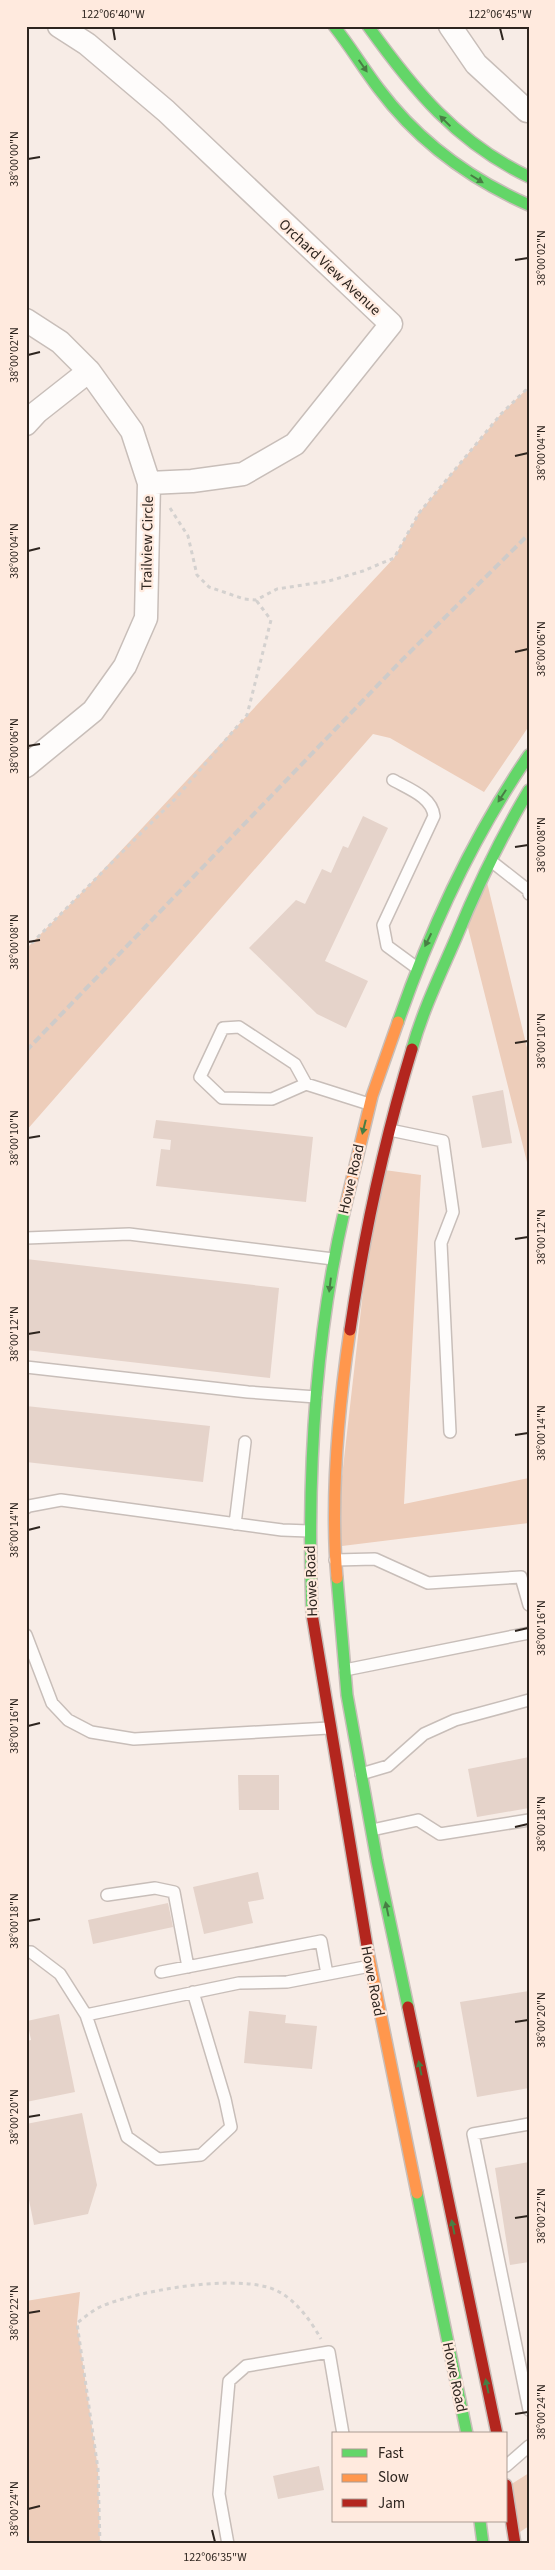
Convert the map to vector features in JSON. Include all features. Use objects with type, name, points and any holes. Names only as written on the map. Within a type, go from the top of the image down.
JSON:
[{"type":"street","name":"Orchard View Avenue","points":[[60,26],[87,44],[166,111],[391,324],[295,444],[243,474],[192,481],[148,483]]},
{"type":"street","points":[[368,26],[406,80],[446,123],[483,153],[529,178]]},
{"type":"street","points":[[450,26],[476,64],[527,111]]},
{"type":"street","points":[[338,28],[380,90],[431,145],[475,179],[529,205]]},
{"type":"street","name":"Trailview Circle","points":[[26,320],[60,342],[89,371],[132,431],[148,483],[146,618],[125,666],[94,710],[26,766]]},
{"type":"street","points":[[26,424],[37,412],[89,371]]},
{"type":"street","name":"Howe Road","points":[[467,2432],[370,1966],[312,1626],[309,1531],[312,1438],[333,1259],[369,1104],[416,968],[471,848],[499,800],[529,755]]},
{"type":"street","name":"Howe Road","points":[[496,2432],[361,1774],[345,1670],[335,1560],[336,1444],[347,1334],[378,1169],[418,1026],[490,860],[529,790]]},
{"type":"street","points":[[508,2498],[515,2544]]},
{"type":"street","points":[[480,2522],[483,2544]]},
{"type":"lane","points":[[393,780],[426,800],[433,808],[434,816],[383,925],[387,946],[416,968]]},
{"type":"lane","points":[[490,860],[528,891]]},
{"type":"lane","points":[[306,1084],[295,1064],[239,1026],[223,1028],[200,1077],[222,1098],[272,1099],[306,1084],[369,1104]]},
{"type":"lane","points":[[390,1130],[443,1141],[453,1212],[441,1243],[450,1432]]},
{"type":"lane","points":[[26,1238],[129,1234],[333,1259]]},
{"type":"lane","points":[[26,1367],[248,1392],[316,1397]]},
{"type":"lane","points":[[235,1524],[245,1442]]},
{"type":"lane","points":[[26,1508],[61,1500],[235,1524],[309,1531]]},
{"type":"lane","points":[[335,1560],[375,1559],[428,1583],[521,1577],[529,1605]]},
{"type":"lane","points":[[345,1670],[529,1633]]},
{"type":"lane","points":[[26,1635],[52,1703],[68,1720],[91,1732],[134,1739],[329,1728]]},
{"type":"lane","points":[[361,1774],[388,1766],[424,1734],[455,1720],[529,1700]]},
{"type":"lane","points":[[372,1830],[418,1820],[440,1834],[529,1820]]},
{"type":"lane","points":[[107,1895],[155,1888],[174,1892],[188,1967]]},
{"type":"lane","points":[[161,1972],[321,1941],[327,1974]]},
{"type":"lane","points":[[26,1952],[31,1952],[60,1974],[86,2015],[127,2137],[158,2159],[201,2155],[231,2127],[226,2098],[193,1992]]},
{"type":"lane","points":[[86,2015],[240,1983],[287,1982],[370,1966]]},
{"type":"lane","points":[[529,2124],[473,2134],[529,2410]]},
{"type":"lane","points":[[228,2544],[220,2494],[229,2381],[246,2366],[329,2352],[343,2432]]},
{"type":"lane","points":[[508,2464],[529,2446]]},
{"type":"path","points":[[148,483],[175,515],[188,536],[197,575],[209,587],[244,599],[256,600],[276,589],[328,581],[363,571],[394,558],[419,513],[501,414],[529,387]]},
{"type":"path","points":[[26,949],[175,799],[247,715],[270,620],[256,600]]},
{"type":"path","points":[[100,2544],[98,2470],[77,2323],[100,2307],[127,2297],[165,2290],[227,2284],[269,2287],[299,2306],[329,2352]]},
{"type":"path","points":[[26,2528],[30,2544]]},
{"type":"shaded area","points":[[529,387],[529,726],[484,792],[390,738],[373,734],[26,1131],[26,949],[89,885],[394,558],[419,513],[501,414]]},
{"type":"shaded area","points":[[484,870],[529,1056],[529,1170],[465,916]]},
{"type":"shaded area","points":[[377,1169],[421,1175],[404,1504],[529,1478],[529,1523],[334,1547]]},
{"type":"shaded area","points":[[80,2292],[77,2323],[98,2469],[100,2544],[26,2544],[26,2443],[28,2442],[26,2433],[26,2301]]},
{"type":"shaded area","points":[[529,2473],[529,2526],[514,2536],[508,2494],[508,2486]]},
{"type":"building","points":[[363,816],[388,828],[325,961],[368,981],[346,1028],[317,1014],[249,948],[296,900],[305,904],[322,869],[331,873],[343,846],[348,848]]},
{"type":"building","points":[[503,1090],[512,1143],[482,1148],[472,1096]]},
{"type":"building","points":[[156,1120],[313,1137],[306,1202],[156,1186],[161,1149],[170,1150],[171,1140],[153,1138]]},
{"type":"building","points":[[26,1259],[279,1288],[270,1378],[26,1350]]},
{"type":"building","points":[[26,1406],[210,1426],[203,1482],[26,1462]]},
{"type":"building","points":[[529,1757],[529,1808],[477,1817],[468,1769]]},
{"type":"building","points":[[238,1775],[279,1775],[279,1810],[239,1810]]},
{"type":"building","points":[[258,1872],[264,1899],[248,1902],[253,1923],[204,1934],[193,1887]]},
{"type":"building","points":[[168,1903],[173,1927],[93,1944],[88,1920]]},
{"type":"building","points":[[529,1991],[529,2088],[477,2097],[460,2002]]},
{"type":"building","points":[[249,2011],[286,2015],[285,2023],[317,2026],[312,2069],[244,2063]]},
{"type":"building","points":[[59,2014],[75,2092],[26,2102],[26,2041],[31,2040],[27,2021]]},
{"type":"building","points":[[82,2113],[97,2185],[88,2214],[34,2225],[26,2185],[26,2124]]},
{"type":"building","points":[[529,2162],[529,2262],[510,2265],[495,2168]]},
{"type":"building","points":[[319,2466],[324,2490],[278,2499],[273,2476]]},
{"type":"railway","points":[[26,1051],[401,661],[529,534]]},
{"type":"traffic: fast","points":[[334,26],[394,108],[428,142],[466,171],[507,195],[529,205]]},
{"type":"traffic: fast","points":[[368,26],[402,72],[458,131],[503,163],[529,177]]},
{"type":"traffic: fast","points":[[398,1022],[424,952],[454,884],[489,818],[529,755]]},
{"type":"traffic: fast","points":[[412,1049],[427,1006],[472,900],[499,844],[529,790]]},
{"type":"traffic: fast","points":[[312,1614],[311,1512],[315,1410],[326,1308],[345,1208]]},
{"type":"traffic: fast","points":[[337,1578],[347,1695],[377,1861],[408,2007]]},
{"type":"traffic: fast","points":[[417,2193],[467,2432]]},
{"type":"traffic: fast","points":[[480,2522],[483,2544]]},
{"type":"traffic: slow","points":[[345,1208],[372,1096],[398,1022]]},
{"type":"traffic: slow","points":[[337,1578],[334,1516],[336,1454],[350,1330]]},
{"type":"traffic: slow","points":[[368,1952],[417,2193]]},
{"type":"traffic: jam","points":[[350,1330],[376,1188],[392,1118],[412,1049]]},
{"type":"traffic: jam","points":[[312,1614],[368,1952]]},
{"type":"traffic: jam","points":[[408,2007],[497,2432]]},
{"type":"traffic: jam","points":[[508,2498],[515,2544]]}]
